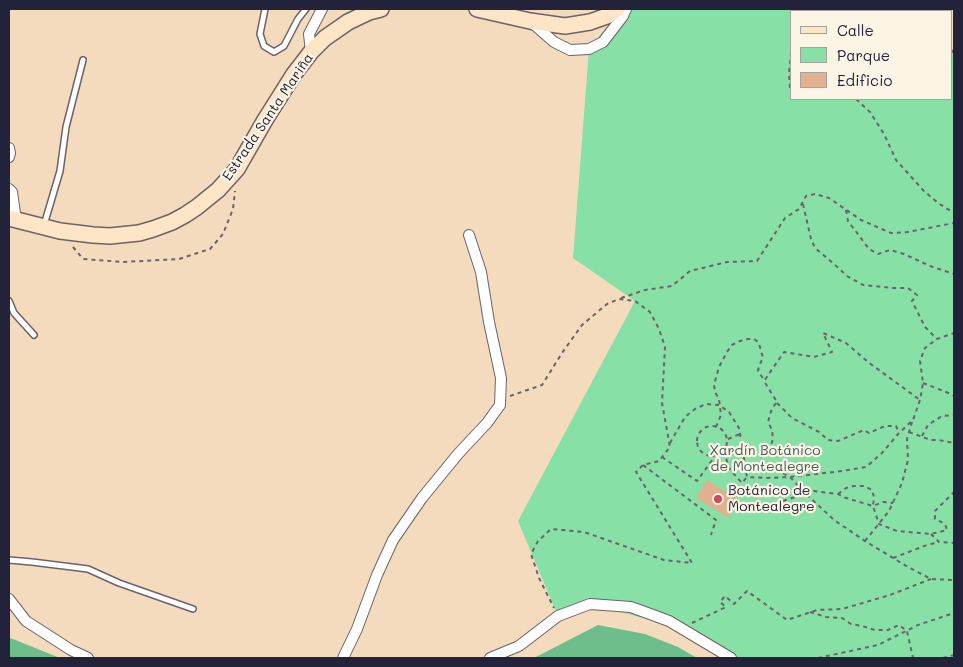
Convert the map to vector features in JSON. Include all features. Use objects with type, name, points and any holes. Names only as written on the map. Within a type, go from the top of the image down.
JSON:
[{"type":"main road","name":"Estrada Santa Mariña","points":[[12,219],[60,231],[110,236],[139,233],[172,222],[197,207],[218,190],[237,169],[294,74],[311,52],[348,22],[381,9]]},
{"type":"main road","points":[[477,9],[530,22],[565,26],[599,19],[617,9]]},
{"type":"street","points":[[311,52],[310,34],[322,9]]},
{"type":"street","points":[[530,22],[554,42],[570,50],[589,49],[603,42],[623,16],[626,9]]},
{"type":"street","points":[[9,148],[9,157]]},
{"type":"street","points":[[9,189],[12,192],[12,219]]},
{"type":"street","points":[[343,658],[393,540],[434,483],[487,423],[500,405],[501,378],[481,272],[469,234]]},
{"type":"street","points":[[9,599],[26,621],[71,650],[88,658]]},
{"type":"street","points":[[490,658],[519,646],[558,616],[590,604],[631,607],[669,621],[731,658]]},
{"type":"lane","points":[[265,9],[260,34],[264,46],[274,52],[284,46],[298,18],[306,9]]},
{"type":"lane","points":[[44,227],[60,171],[66,127],[83,60]]},
{"type":"lane","points":[[9,301],[14,313],[34,336]]},
{"type":"lane","points":[[9,560],[88,569],[119,583],[193,609]]},
{"type":"path","points":[[790,63],[790,90]]},
{"type":"path","points":[[857,100],[875,119],[896,160],[923,190],[938,203],[954,213]]},
{"type":"path","points":[[60,231],[83,259],[123,262],[180,259],[210,249],[223,234],[233,209],[237,169]]},
{"type":"path","points":[[500,399],[542,385],[582,325],[607,304],[645,290],[672,286],[690,271],[726,262],[757,261],[785,218],[799,208],[806,196],[815,194],[829,198],[861,220],[890,233],[907,232],[954,223]]},
{"type":"path","points":[[803,202],[810,239],[815,248],[847,276],[863,285],[908,288],[917,295],[912,301],[925,327],[937,339]]},
{"type":"path","points":[[846,210],[848,221],[869,249],[878,254],[890,250],[904,254],[954,274]]},
{"type":"path","points":[[619,299],[635,301],[650,312],[659,329],[665,347],[662,403],[670,443]]},
{"type":"path","points":[[764,381],[784,352],[814,357],[832,352],[824,333],[846,343],[868,362],[920,400]]},
{"type":"path","points":[[865,541],[889,511],[902,483],[908,460],[907,439],[920,400],[923,383],[920,361],[925,348],[937,339],[954,333]]},
{"type":"path","points":[[716,427],[721,415],[719,399],[714,385],[723,359],[732,345],[740,341],[754,339],[760,346],[763,358],[758,371],[776,402],[792,418],[819,432],[828,440],[838,441],[864,430],[869,433],[885,426],[896,426],[899,433]]},
{"type":"path","points":[[923,383],[954,396]]},
{"type":"path","points":[[761,456],[773,439],[772,430],[768,422],[776,402]]},
{"type":"path","points":[[558,616],[538,578],[531,554],[538,541],[551,529],[584,532],[664,560],[692,563],[636,472],[643,465],[659,461],[670,447],[670,443],[685,417],[695,409],[706,404],[719,405],[729,412],[739,428],[747,477]]},
{"type":"path","points":[[922,436],[928,425],[942,416],[954,415]]},
{"type":"path","points":[[747,477],[790,477],[842,471],[866,466],[882,453],[913,420]]},
{"type":"path","points":[[710,426],[716,427],[723,430],[727,444],[718,455],[707,455],[700,449],[699,435],[705,428],[710,426]]},
{"type":"path","points":[[909,432],[931,440],[954,443]]},
{"type":"path","points":[[727,439],[740,434]]},
{"type":"path","points":[[724,450],[729,468],[734,474],[742,483],[747,477]]},
{"type":"path","points":[[744,454],[761,456]]},
{"type":"path","points":[[662,457],[697,481],[712,459],[712,456]]},
{"type":"path","points":[[761,456],[764,464],[790,477],[834,520],[865,541],[931,579]]},
{"type":"path","points":[[643,465],[716,520],[711,534]]},
{"type":"path","points":[[838,494],[846,488],[854,486],[864,486],[872,490],[879,524]]},
{"type":"path","points":[[783,501],[814,491],[838,494],[843,498],[874,506],[883,502],[893,503]]},
{"type":"path","points":[[879,524],[897,531],[931,534],[947,530],[945,524],[935,519],[935,511],[954,492]]},
{"type":"path","points":[[931,534],[940,542]]},
{"type":"path","points":[[893,558],[927,545],[940,542],[954,542]]},
{"type":"path","points":[[681,628],[726,607],[720,602],[725,596],[734,604],[747,591],[787,620],[817,610],[842,609],[890,595],[931,579],[954,580]]},
{"type":"path","points":[[810,612],[842,618],[851,624],[875,630],[888,630],[899,625],[907,631],[913,658]]},
{"type":"path","points":[[818,658],[878,645],[918,625],[954,613]]},
{"type":"path","points":[[943,658],[954,655]]},
{"type":"green space","name":"Xardín Botánico de Montealegre","points":[[621,9],[917,9],[790,10],[790,100],[953,100],[953,56],[954,57],[954,658],[725,658],[681,628],[590,604],[558,616],[518,521],[635,301],[573,258],[589,49]]},
{"type":"green space","points":[[598,625],[645,634],[678,647],[697,658],[534,658]]},
{"type":"green space","points":[[9,638],[13,639],[60,658],[9,658]]},
{"type":"building","name":"Botánico de Montealegre","points":[[707,480],[739,500],[729,518],[696,498]]},
{"type":"place","name":"Botánico de Montealegre","points":[[718,499]]}]
